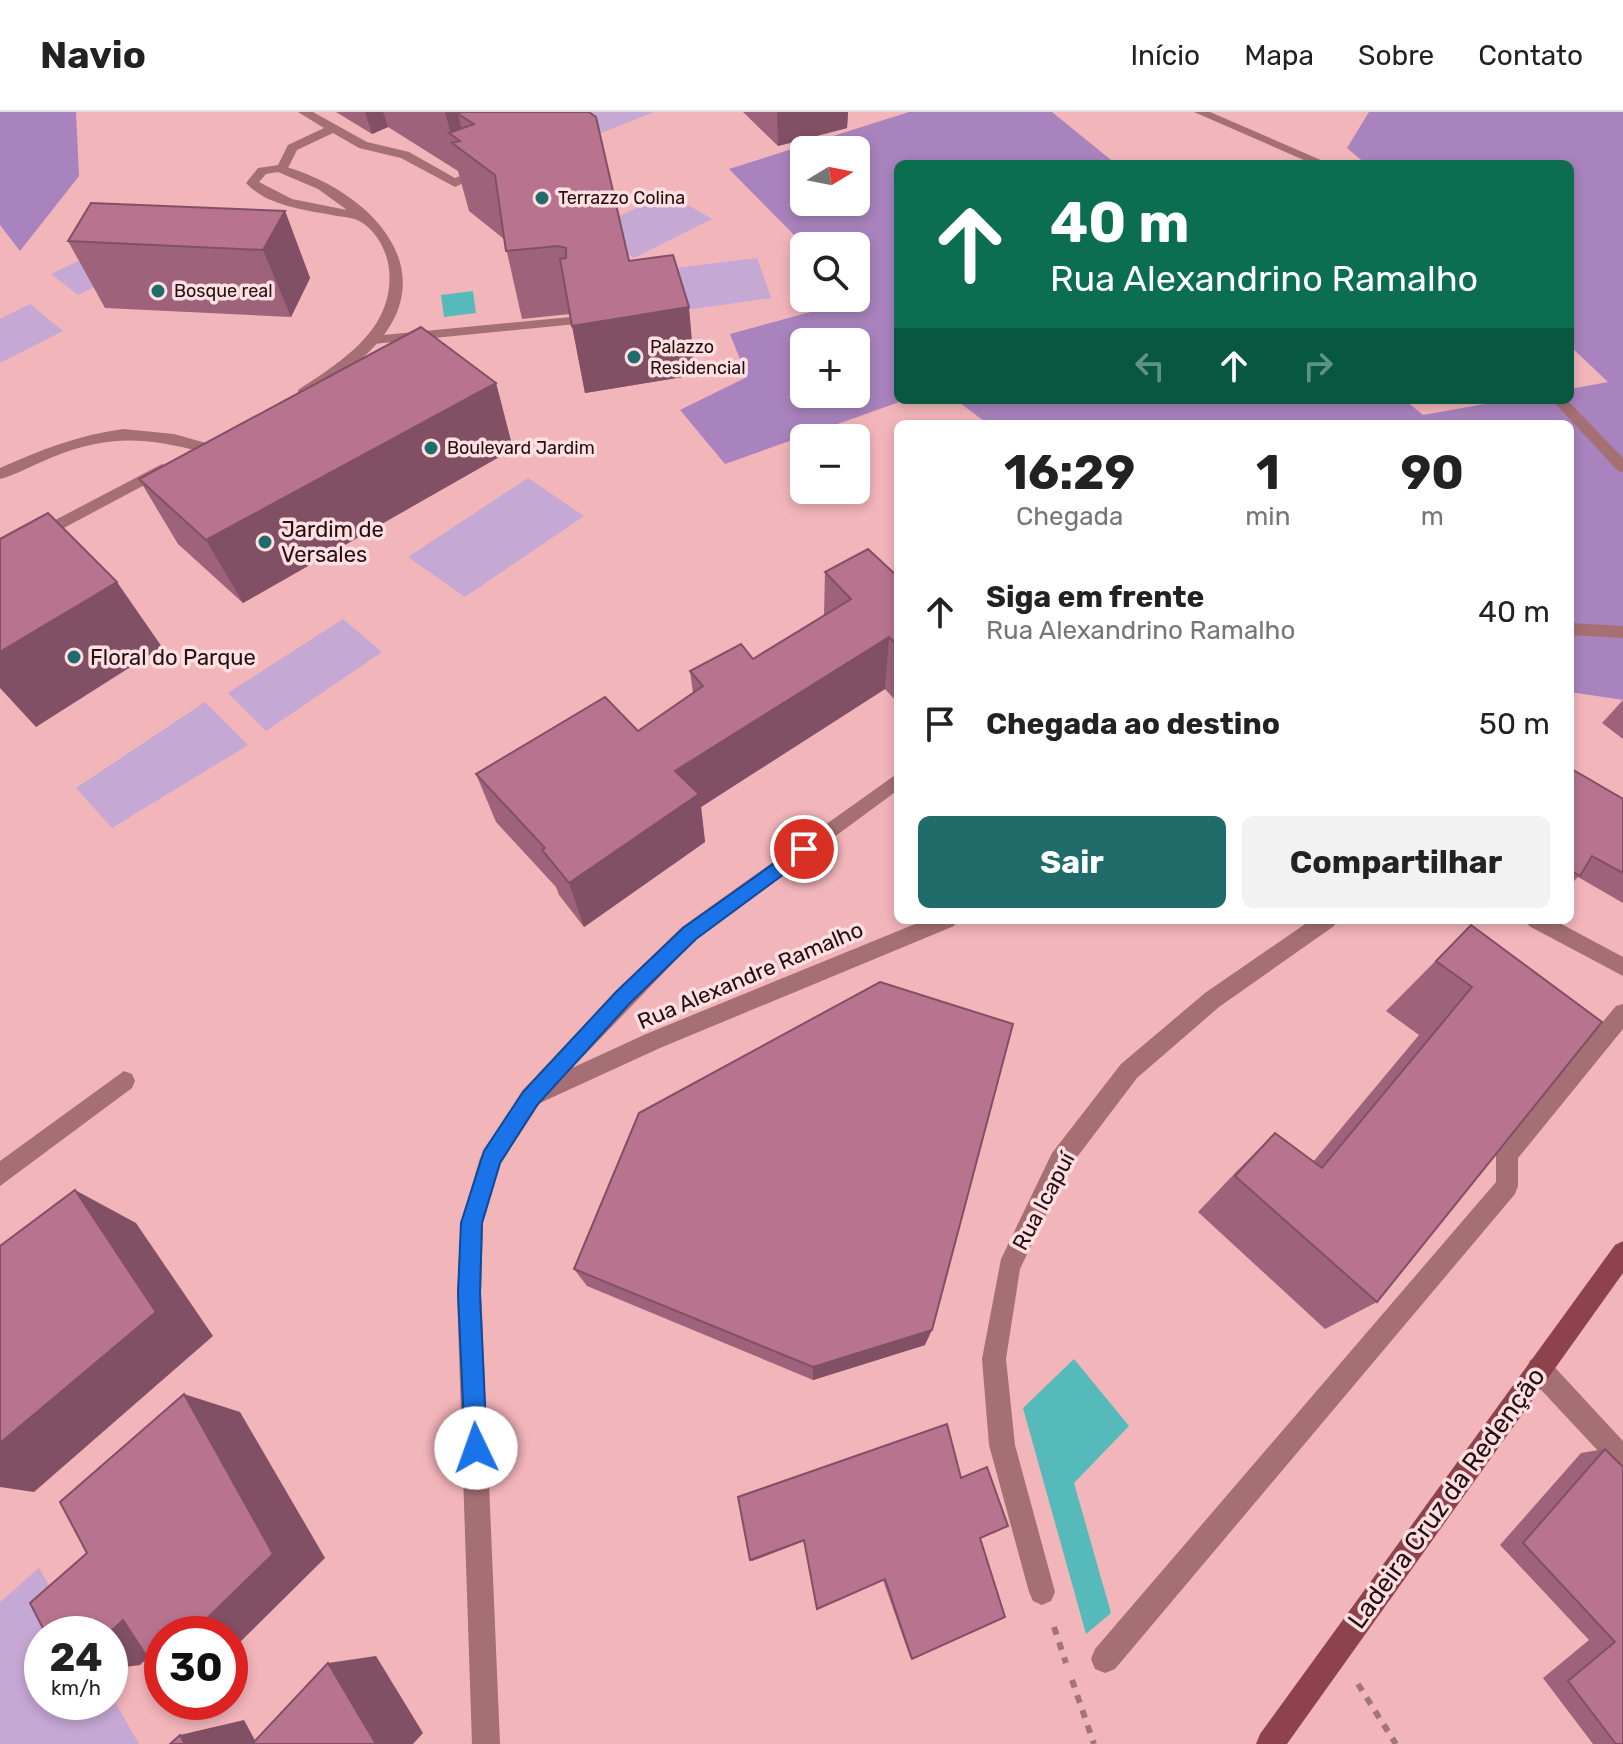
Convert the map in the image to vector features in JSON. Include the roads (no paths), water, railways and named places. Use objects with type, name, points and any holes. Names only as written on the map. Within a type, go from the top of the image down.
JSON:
[{"type":"street","points":[[304,112],[363,145],[405,155],[455,183],[497,164]]},
{"type":"street","points":[[1200,112],[1314,160]]},
{"type":"street","points":[[283,167],[292,148],[332,129]]},
{"type":"street","points":[[290,400],[348,364],[373,340],[389,315],[396,286],[396,264],[389,245],[363,218],[350,205],[324,188],[283,167],[262,171],[252,183],[273,198],[363,218]]},
{"type":"street","points":[[298,203],[324,188]]},
{"type":"street","points":[[373,340],[571,321]]},
{"type":"street","points":[[1563,404],[1623,467]]},
{"type":"street","points":[[0,474],[76,441],[106,435],[142,433],[175,437],[194,451],[0,556]]},
{"type":"street","points":[[1574,629],[1623,632]]},
{"type":"street","points":[[486,1744],[469,1293],[472,1223],[491,1158],[530,1098],[623,998],[689,933],[894,783]]},
{"type":"street","name":"Rua Alexandre Ramalho","points":[[530,1098],[653,1041],[937,924]]},
{"type":"street","name":"Rua Icapuí","points":[[1042,1592],[1002,1445],[994,1359],[1009,1267],[1060,1161],[1129,1071],[1212,1000],[1321,924]]},
{"type":"street","points":[[1543,924],[1623,967]]},
{"type":"street","points":[[1105,1659],[1507,1186],[1507,1154],[1623,1013]]},
{"type":"street","points":[[0,1175],[124,1081]]},
{"type":"street","name":"Ladeira Cruz da Redenção","points":[[1270,1744],[1623,1253]]},
{"type":"street","points":[[1539,1369],[1623,1459]]},
{"type":"water","points":[[473,291],[476,313],[444,317],[441,295]]},
{"type":"water","points":[[1074,1359],[1129,1426],[1074,1483],[1111,1613],[1086,1634],[1023,1408]]},
{"type":"place","name":"Terrazzo Colina","points":[[542,198]]},
{"type":"place","name":"Bosque real","points":[[158,291]]},
{"type":"place","name":"Palazzo Residencial","points":[[634,357]]},
{"type":"place","name":"Boulevard Jardim","points":[[431,448]]},
{"type":"place","name":"Jardim de Versales","points":[[265,542]]},
{"type":"place","name":"Floral do Parque","points":[[74,657]]}]
